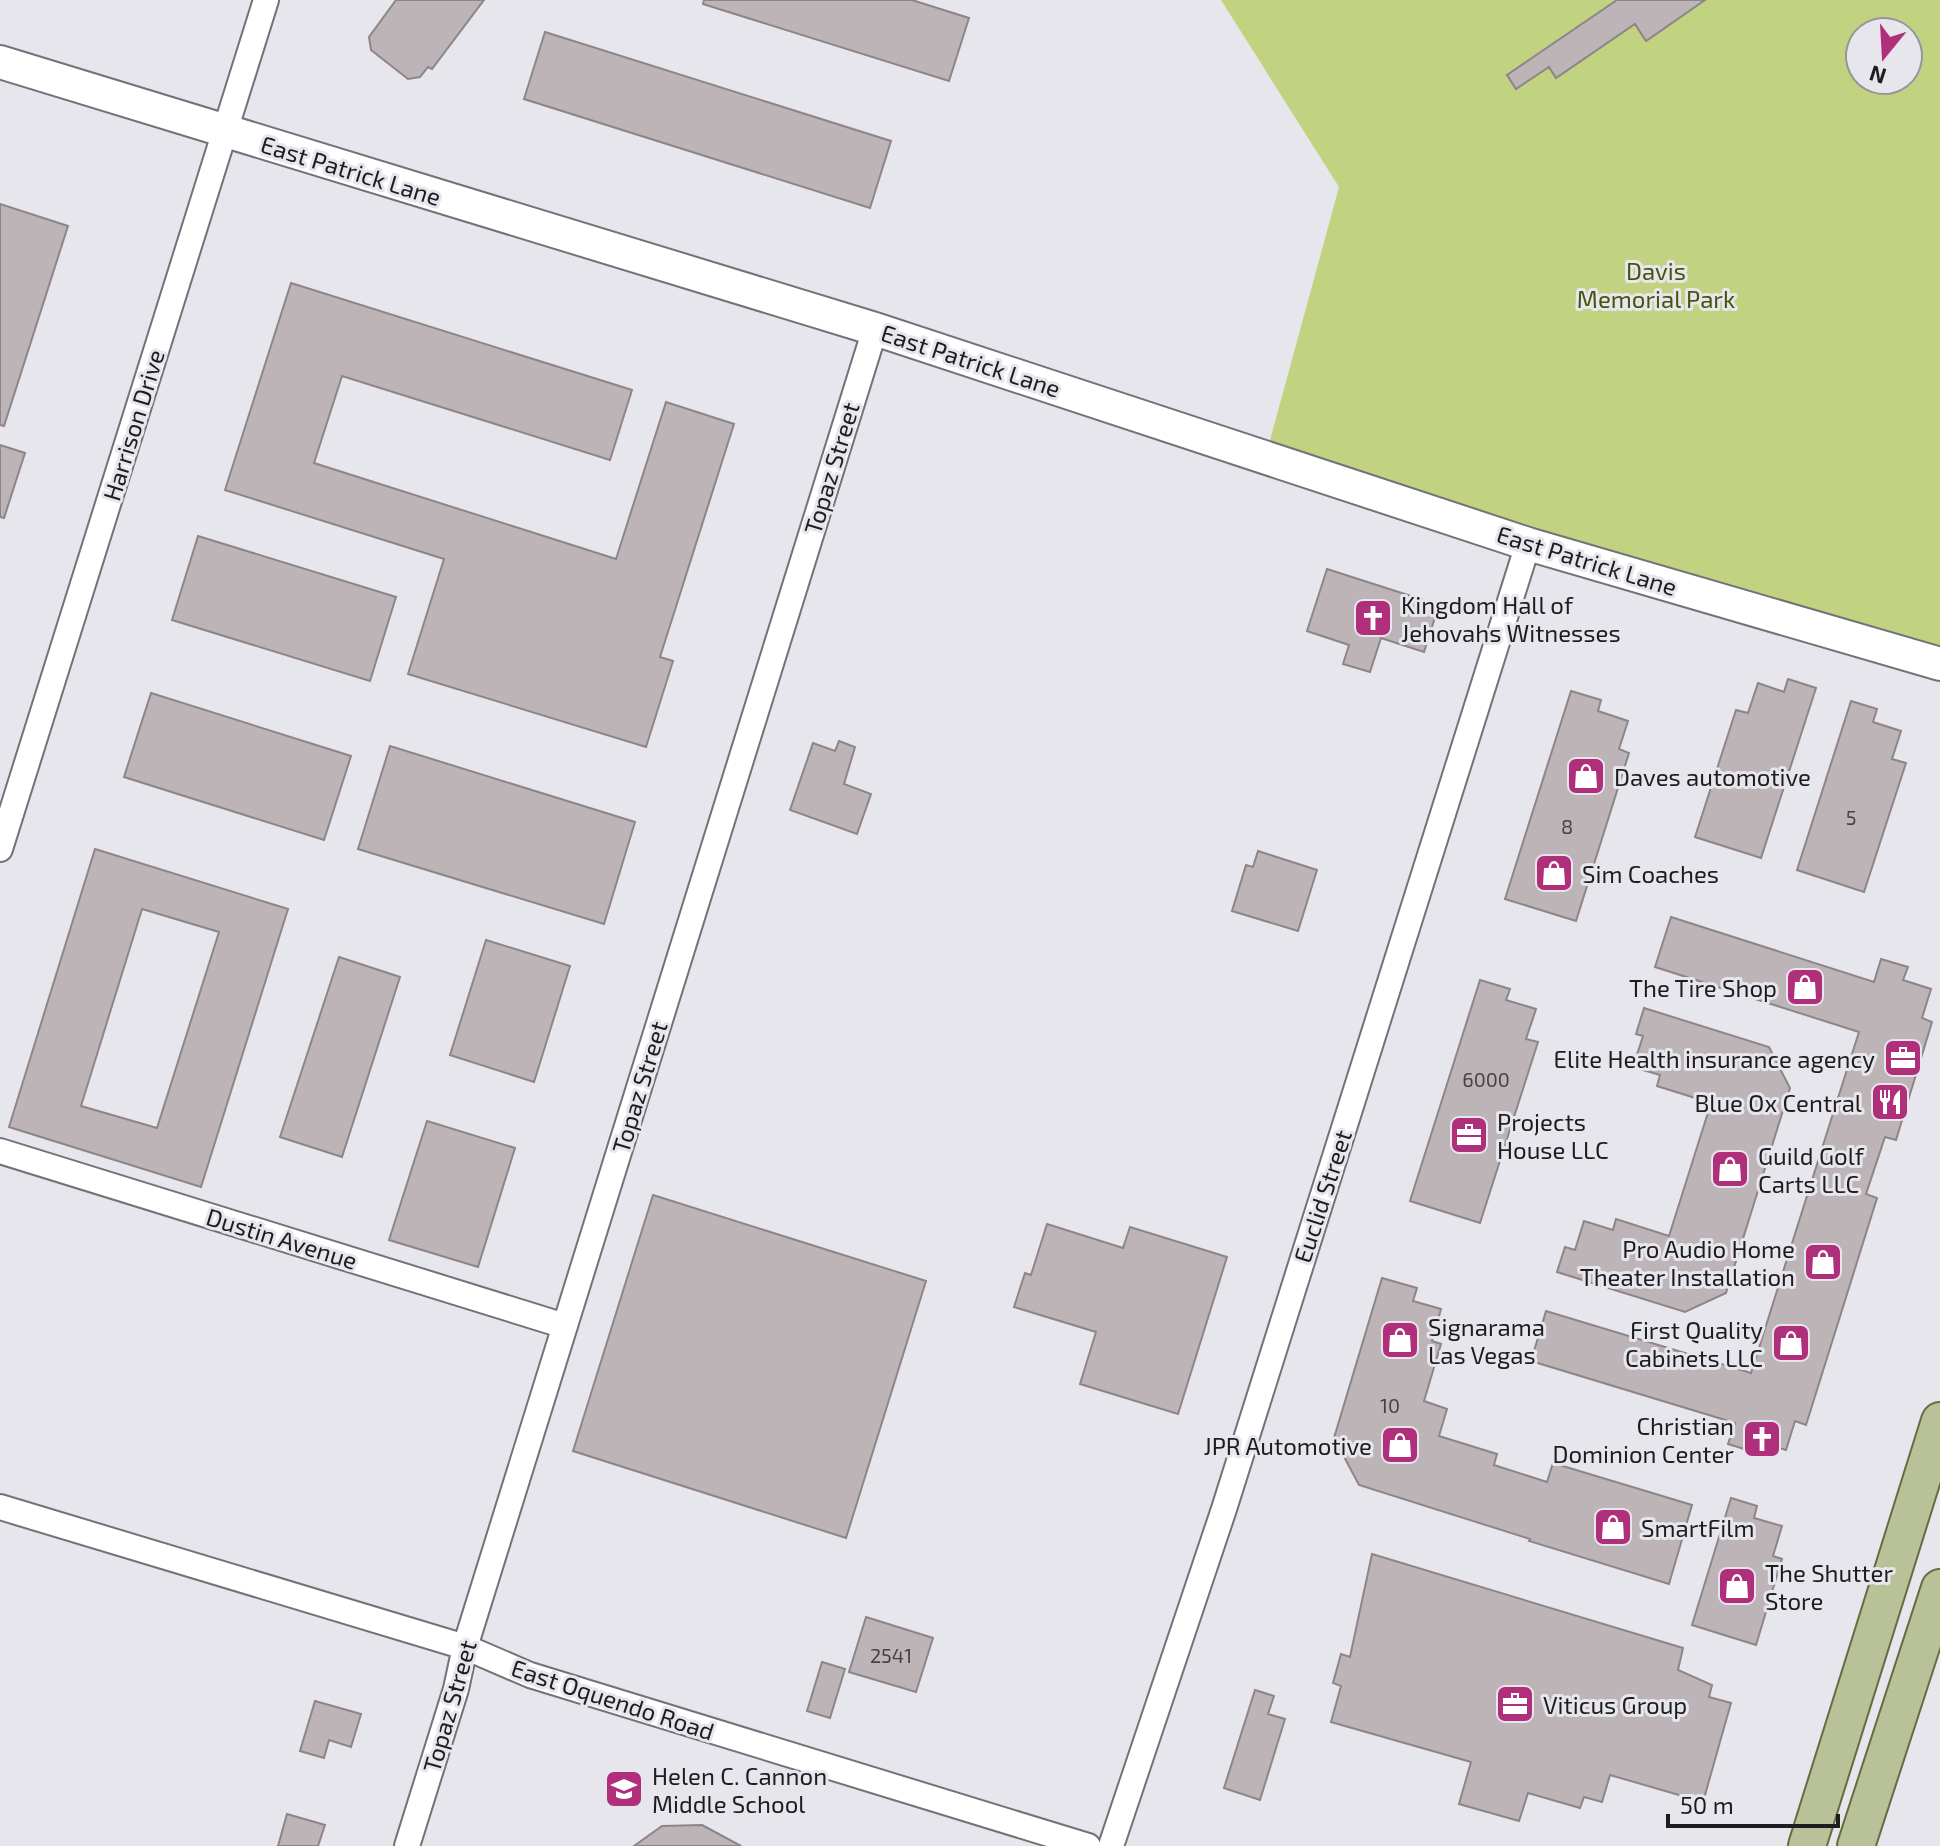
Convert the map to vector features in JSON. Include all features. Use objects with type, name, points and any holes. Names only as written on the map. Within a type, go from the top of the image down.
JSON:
[{"type":"main road","name":"East Patrick Lane","points":[[0,62],[875,329],[1528,544],[1940,664]]},
{"type":"main road","points":[[1807,1846],[1940,1421]]},
{"type":"main road","points":[[1856,1846],[1940,1588]]},
{"type":"street","name":"Harrison Drive","points":[[0,849],[266,0]]},
{"type":"street","name":"Topaz Street","points":[[407,1846],[456,1689],[465,1647],[875,329]]},
{"type":"street","name":"Euclid Street","points":[[1111,1846],[1224,1509],[1528,544]]},
{"type":"street","name":"Dustin Avenue","points":[[0,1151],[565,1326]]},
{"type":"street","name":"East Oquendo Road","points":[[0,1507],[465,1647],[558,1684],[1088,1846]]},
{"type":"green space","name":"Davis Memorial Park","points":[[1221,0],[1940,0],[1940,664],[1266,455],[1339,187]]},
{"type":"building","points":[[396,0],[484,0],[432,69],[428,67],[420,77],[408,79],[371,50],[369,37]]},
{"type":"building","points":[[704,0],[912,0],[969,18],[949,81],[703,4]]},
{"type":"building","points":[[1617,0],[1705,0],[1646,41],[1635,24],[1556,78],[1549,67],[1516,89],[1507,75]]},
{"type":"building","points":[[545,32],[891,141],[870,208],[524,99]]},
{"type":"building","points":[[0,204],[68,226],[4,426],[0,425]]},
{"type":"building","points":[[291,283],[632,390],[610,460],[342,376],[314,463],[616,559],[666,402],[734,424],[660,657],[673,661],[646,747],[408,674],[444,559],[225,490]]},
{"type":"building","points":[[0,445],[25,453],[4,518],[0,517]]},
{"type":"building","points":[[198,536],[396,597],[370,681],[172,620]]},
{"type":"building","name":"Kingdom Hall of Jehovahs Witnesses","points":[[1327,569],[1439,605],[1424,652],[1381,638],[1370,672],[1343,664],[1349,645],[1307,631]]},
{"type":"building","points":[[1788,679],[1816,688],[1761,858],[1695,837],[1736,710],[1748,713],[1758,683],[1784,692]]},
{"type":"building","points":[[1571,691],[1601,700],[1598,711],[1628,721],[1619,749],[1629,753],[1576,921],[1505,899]]},
{"type":"building","points":[[151,693],[351,756],[324,840],[124,777]]},
{"type":"building","points":[[1851,701],[1877,709],[1873,722],[1901,731],[1892,759],[1906,763],[1864,892],[1797,870]]},
{"type":"building","points":[[839,741],[855,747],[844,784],[871,794],[857,834],[790,810],[813,743],[835,751]]},
{"type":"building","points":[[390,746],[635,822],[604,924],[358,849]]},
{"type":"building","points":[[95,849],[288,909],[201,1187],[9,1127]],"holes":[[[142,909],[219,932],[157,1128],[81,1106]]]},
{"type":"building","points":[[1258,851],[1317,870],[1298,931],[1232,911],[1246,865],[1253,867]]},
{"type":"building","points":[[1671,917],[1874,982],[1881,959],[1908,967],[1903,980],[1931,989],[1922,1018],[1932,1022],[1896,1140],[1885,1137],[1866,1194],[1877,1198],[1806,1425],[1795,1421],[1786,1450],[1757,1441],[1754,1452],[1728,1444],[1735,1423],[1531,1361],[1546,1311],[1751,1373],[1859,1032],[1655,967]]},
{"type":"building","points":[[486,940],[570,966],[534,1082],[450,1055]]},
{"type":"building","points":[[339,957],[400,977],[342,1157],[280,1137]]},
{"type":"building","points":[[1480,980],[1510,989],[1506,1000],[1536,1009],[1526,1039],[1538,1042],[1480,1223],[1410,1201]]},
{"type":"building","points":[[1644,1008],[1769,1047],[1790,1088],[1726,1293],[1685,1312],[1557,1272],[1565,1247],[1575,1250],[1584,1221],[1613,1230],[1616,1219],[1669,1236],[1711,1103],[1657,1086],[1660,1075],[1633,1067],[1643,1036],[1636,1034]]},
{"type":"building","points":[[427,1121],[515,1148],[478,1267],[389,1240]]},
{"type":"building","points":[[653,1195],[926,1281],[846,1538],[573,1451]]},
{"type":"building","points":[[1047,1224],[1123,1248],[1130,1227],[1227,1257],[1178,1414],[1080,1384],[1096,1332],[1014,1307],[1025,1273],[1031,1275]]},
{"type":"building","points":[[1382,1278],[1417,1288],[1413,1301],[1441,1309],[1432,1341],[1441,1344],[1424,1401],[1447,1409],[1439,1436],[1497,1454],[1494,1465],[1547,1482],[1553,1463],[1692,1505],[1669,1584],[1359,1485],[1334,1438]]},
{"type":"building","points":[[1731,1498],[1757,1506],[1754,1518],[1782,1526],[1773,1556],[1782,1559],[1756,1645],[1692,1625]]},
{"type":"building","points":[[1372,1554],[1683,1648],[1678,1670],[1712,1685],[1709,1697],[1731,1703],[1703,1802],[1610,1775],[1602,1802],[1584,1797],[1580,1808],[1528,1793],[1519,1821],[1459,1804],[1471,1762],[1331,1722],[1341,1686],[1333,1683],[1341,1654],[1350,1657]]},
{"type":"building","points":[[866,1617],[933,1638],[916,1692],[849,1672]]},
{"type":"building","points":[[822,1662],[845,1669],[830,1718],[807,1711]]},
{"type":"building","points":[[1255,1690],[1274,1696],[1268,1714],[1285,1719],[1260,1800],[1224,1788]]},
{"type":"building","points":[[315,1701],[361,1714],[351,1747],[329,1740],[324,1758],[300,1751]]},
{"type":"building","points":[[287,1814],[325,1825],[318,1846],[278,1846]]},
{"type":"building","points":[[702,1825],[741,1846],[634,1846],[662,1826]]},
{"type":"place","name":"Kingdom Hall of Jehovahs Witnesses","points":[[1373,618]]},
{"type":"place","name":"Daves automotive","points":[[1586,776]]},
{"type":"place","name":"Sim Coaches","points":[[1554,873]]},
{"type":"place","name":"The Tire Shop","points":[[1805,987]]},
{"type":"place","name":"Elite Health insurance agency","points":[[1903,1058]]},
{"type":"place","name":"Blue Ox Central","points":[[1890,1102]]},
{"type":"place","name":"Projects House LLC","points":[[1469,1135]]},
{"type":"place","name":"Guild Golf Carts LLC","points":[[1730,1169]]},
{"type":"place","name":"Pro Audio Home Theater Installation","points":[[1823,1262]]},
{"type":"place","name":"Signarama Las Vegas","points":[[1400,1340]]},
{"type":"place","name":"First Quality Cabinets LLC","points":[[1791,1343]]},
{"type":"place","name":"Christian Dominion Center","points":[[1762,1439]]},
{"type":"place","name":"JPR Automotive","points":[[1400,1445]]},
{"type":"place","name":"SmartFilm","points":[[1613,1527]]},
{"type":"place","name":"The Shutter Store","points":[[1737,1586]]},
{"type":"place","name":"Viticus Group","points":[[1515,1704]]},
{"type":"place","name":"Helen C. Cannon Middle School","points":[[624,1789]]}]
